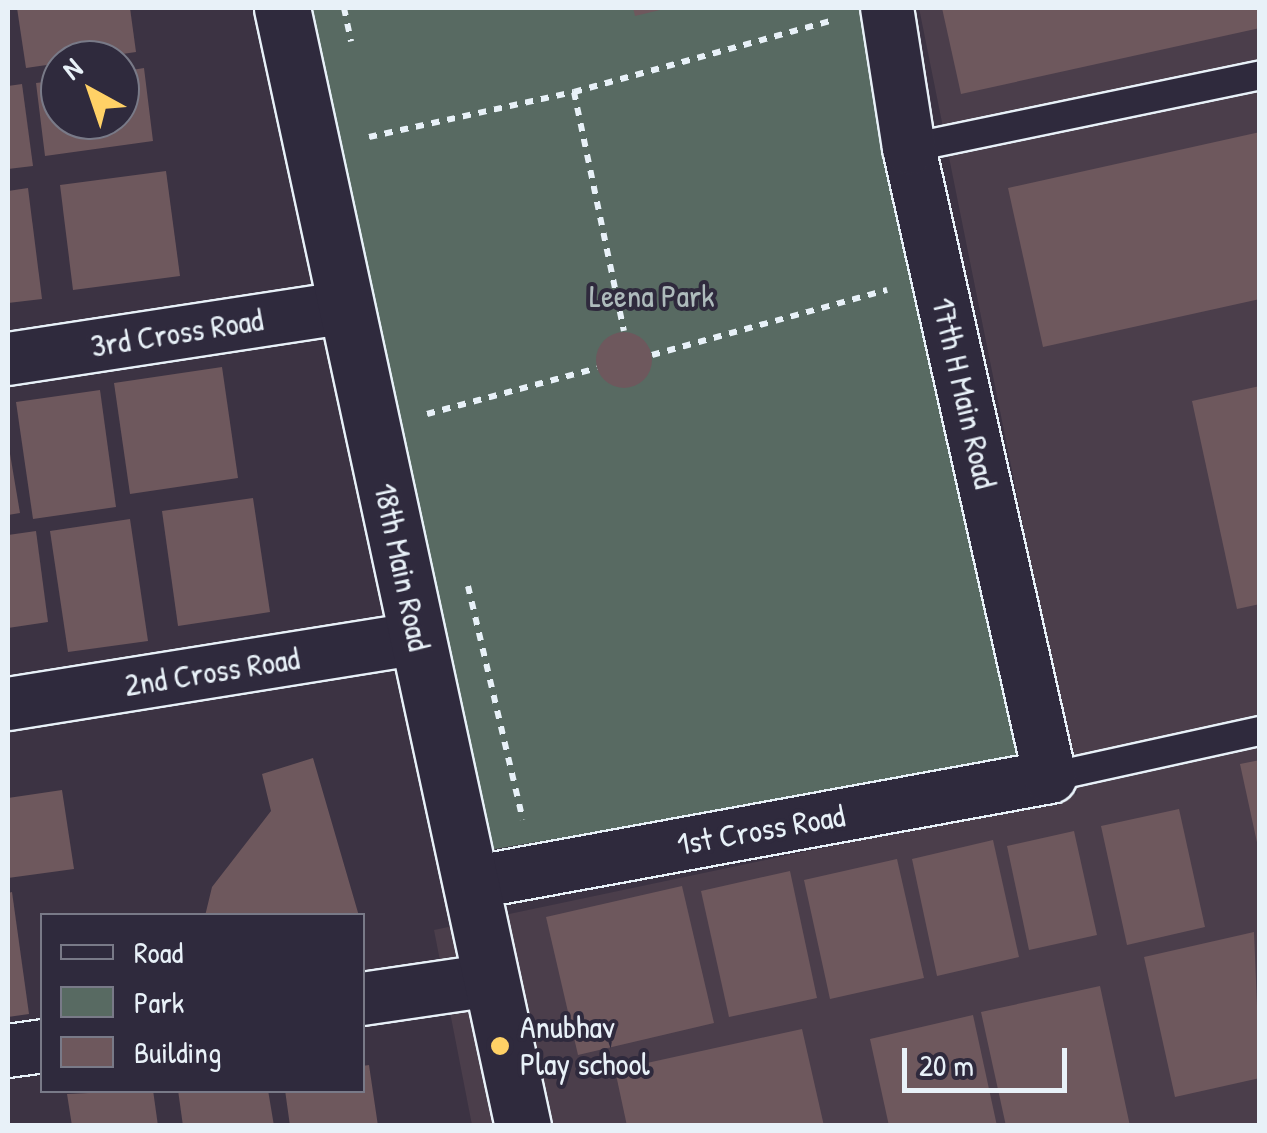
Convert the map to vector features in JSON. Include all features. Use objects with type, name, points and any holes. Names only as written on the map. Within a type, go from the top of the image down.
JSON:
[{"type":"street","name":"18th Main Road","points":[[282,8],[523,1126]]},
{"type":"street","name":"17th H Main Road","points":[[870,11],[908,148],[1050,777]]},
{"type":"street","name":"3rd Cross Road","points":[[8,359],[347,307]]},
{"type":"street","name":"2nd Cross Road","points":[[8,704],[416,639]]},
{"type":"street","name":"1st Cross Road","points":[[470,883],[1050,777]]},
{"type":"street","points":[[365,999],[492,980]]},
{"type":"street","points":[[8,1051],[40,1046]]},
{"type":"lane","points":[[908,148],[1260,75]]},
{"type":"lane","points":[[1050,777],[1260,731]]},
{"type":"path","points":[[373,155],[369,137],[574,92],[870,11]]},
{"type":"path","points":[[574,92],[624,331]]},
{"type":"path","points":[[652,355],[890,289]]},
{"type":"path","points":[[430,413],[597,368]]},
{"type":"path","points":[[426,395],[434,432]]},
{"type":"path","points":[[464,568],[520,820],[539,817]]},
{"type":"shaded area","points":[[919,8],[1259,8],[1259,1125],[472,1125],[434,930],[1077,794]]},
{"type":"green space","name":"Leena Park","points":[[306,8],[881,8],[1022,761],[477,852]]},
{"type":"building","points":[[17,8],[130,8],[134,40],[40,40],[40,66],[26,68]]},
{"type":"building","points":[[633,8],[664,8],[664,9],[635,16]]},
{"type":"building","points":[[942,8],[1260,8],[1260,28],[961,94]]},
{"type":"building","points":[[144,68],[153,141],[45,156],[43,140],[140,140],[140,69]]},
{"type":"building","points":[[40,82],[40,115],[36,83]]},
{"type":"building","points":[[22,84],[33,166],[8,169],[8,86]]},
{"type":"building","points":[[1260,132],[1260,299],[1043,347],[1008,188]]},
{"type":"building","points":[[166,171],[180,276],[73,290],[60,185]]},
{"type":"building","points":[[28,188],[42,299],[8,303],[8,191]]},
{"type":"building","points":[[624,332],[644,340],[652,360],[644,380],[624,388],[604,380],[596,360],[604,340]]},
{"type":"building","points":[[222,367],[238,478],[130,494],[114,383]]},
{"type":"building","points":[[1260,386],[1260,604],[1237,609],[1192,401]]},
{"type":"building","points":[[100,390],[116,507],[33,519],[16,402]]},
{"type":"building","points":[[8,442],[20,513],[8,515]]},
{"type":"building","points":[[253,498],[270,612],[178,626],[162,511]]},
{"type":"building","points":[[130,519],[148,641],[68,652],[50,531]]},
{"type":"building","points":[[36,531],[48,622],[8,628],[8,535]]},
{"type":"building","points":[[313,758],[358,913],[206,913],[212,887],[271,811],[262,774]]},
{"type":"building","points":[[1260,760],[1260,847],[1258,847],[1240,764]]},
{"type":"building","points":[[62,790],[74,869],[8,878],[8,798]]},
{"type":"building","points":[[1179,809],[1205,927],[1127,945],[1101,826]]},
{"type":"building","points":[[1074,831],[1097,935],[1029,950],[1007,846]]},
{"type":"building","points":[[993,840],[1019,957],[937,976],[912,859]]},
{"type":"building","points":[[897,859],[924,978],[830,999],[804,880]]},
{"type":"building","points":[[790,871],[817,998],[729,1017],[701,891]]},
{"type":"building","points":[[682,886],[714,1023],[578,1055],[546,917]]},
{"type":"building","points":[[12,892],[29,1014],[8,1017],[8,893]]},
{"type":"building","points":[[1254,932],[1260,1078],[1175,1097],[1144,957]]},
{"type":"building","points":[[1100,986],[1130,1126],[1006,1126],[981,1012]]},
{"type":"building","points":[[973,1015],[997,1126],[889,1126],[870,1039]]},
{"type":"building","points":[[802,1029],[824,1126],[627,1126],[615,1070]]},
{"type":"building","points":[[369,1065],[378,1126],[290,1126],[285,1093],[365,1093],[365,1066]]},
{"type":"building","points":[[153,1093],[158,1126],[72,1126],[67,1094]]},
{"type":"building","points":[[178,1093],[268,1093],[274,1126],[183,1126]]},
{"type":"place","name":"Anubhav Play school","points":[[500,1046]]}]
